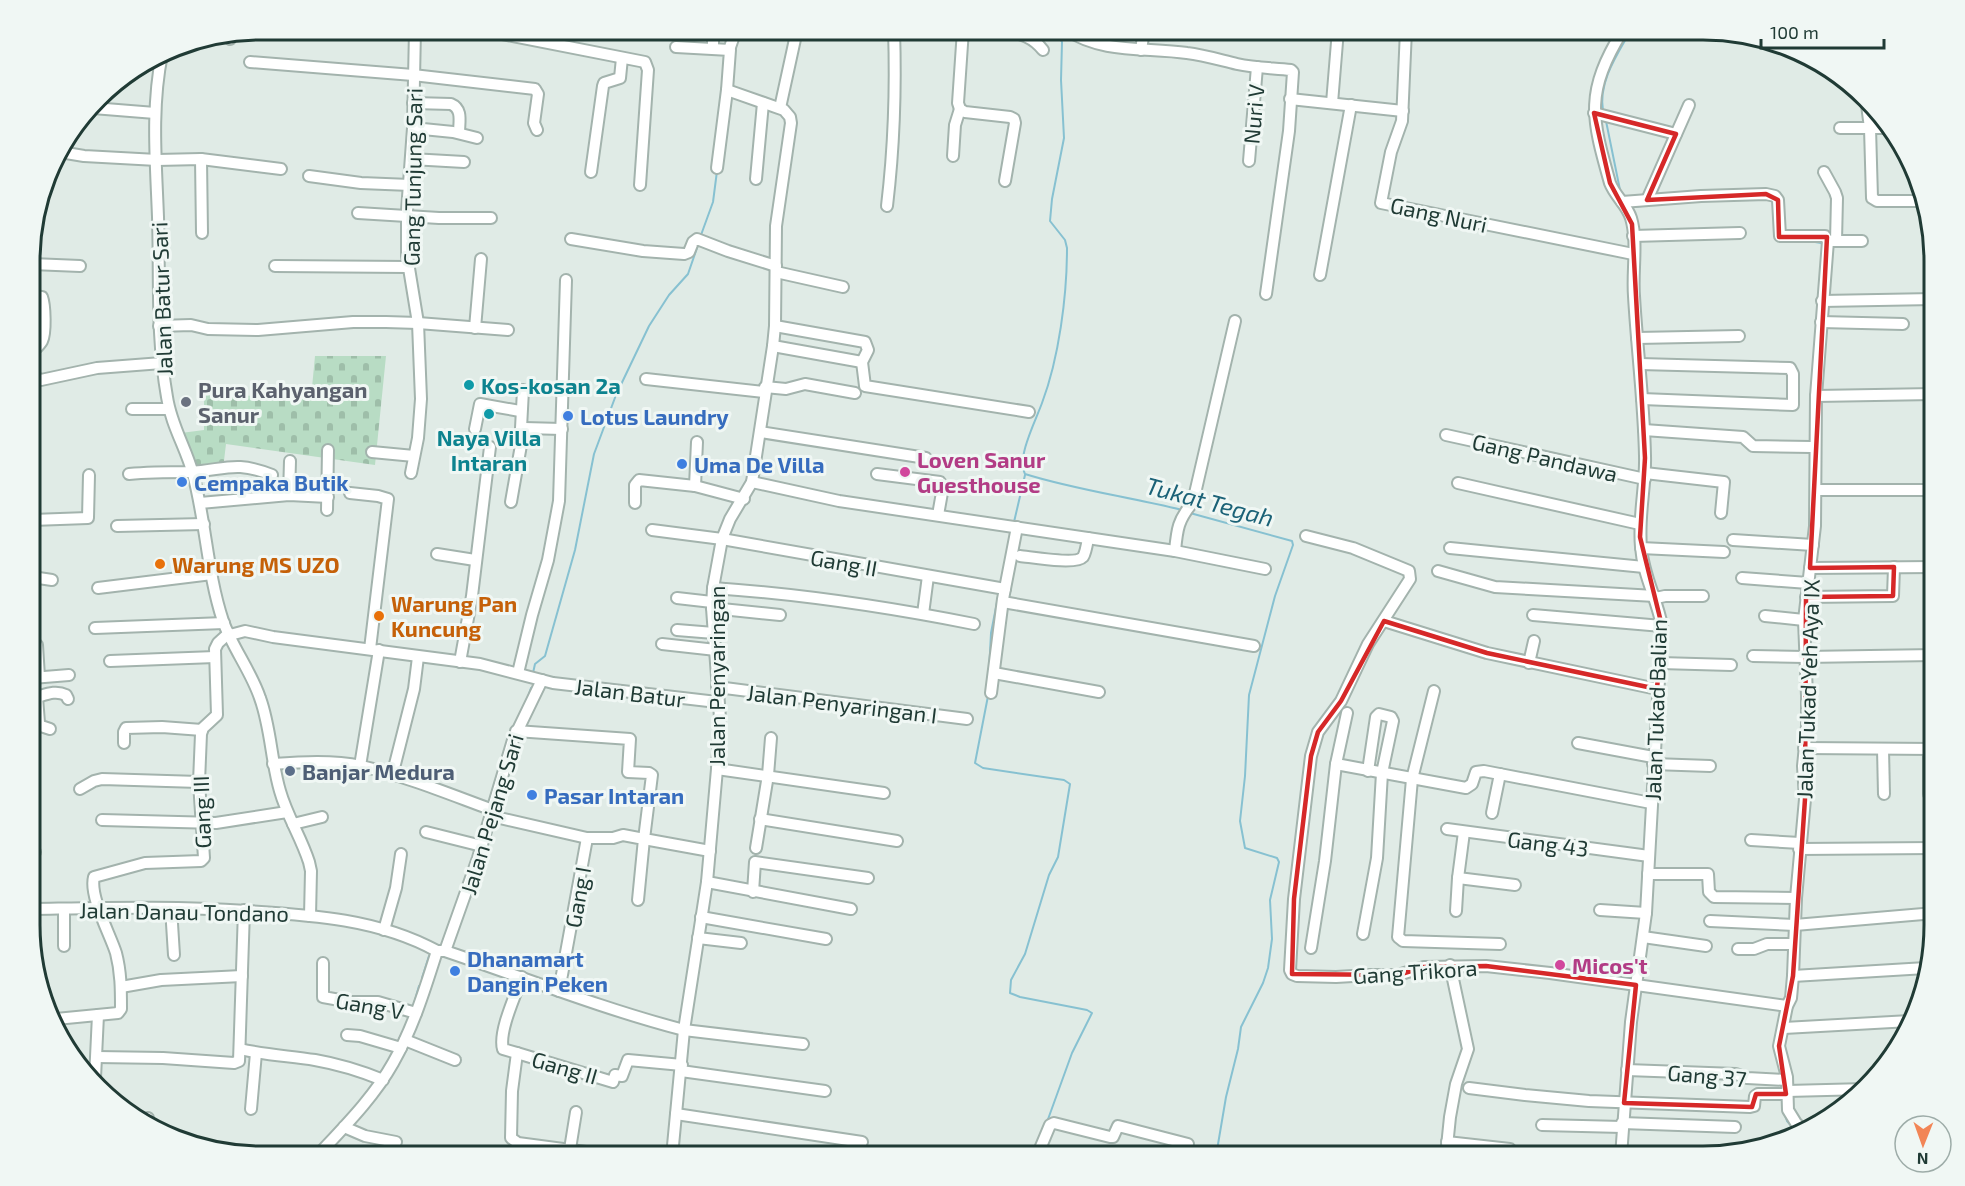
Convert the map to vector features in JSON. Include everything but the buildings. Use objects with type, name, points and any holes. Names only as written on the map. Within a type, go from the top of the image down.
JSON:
[{"type":"street","name":"Gang Tunjung Sari","points":[[411,473],[418,438],[421,399],[418,322],[408,267],[407,217],[413,128],[415,40]]},
{"type":"street","points":[[554,40],[646,63],[648,70],[640,185]]},
{"type":"street","points":[[713,40],[713,48]]},
{"type":"street","points":[[717,168],[727,90],[729,50],[732,40]]},
{"type":"street","points":[[727,90],[780,108],[795,40]]},
{"type":"street","points":[[887,206],[893,155],[894,40]]},
{"type":"street","points":[[953,156],[955,125],[960,109],[958,104],[962,40]]},
{"type":"street","points":[[1034,40],[1043,50]]},
{"type":"street","points":[[1084,40],[1141,50],[1198,54],[1257,67],[1292,70],[1289,131],[1266,294]]},
{"type":"street","points":[[1141,50],[1142,40]]},
{"type":"street","points":[[1332,103],[1337,40]]},
{"type":"street","name":"Gang Nuri","points":[[1406,40],[1403,111],[1383,186],[1380,201],[1382,204],[1633,255]]},
{"type":"street","name":"Jalan Tukad Balian","points":[[1617,40],[1596,86],[1594,113],[1610,183],[1631,218],[1633,293],[1644,430],[1645,476],[1640,524],[1641,548],[1644,567],[1662,626],[1646,913],[1636,985],[1621,1146]]},
{"type":"street","points":[[676,47],[729,50]]},
{"type":"street","points":[[591,172],[604,82],[620,78],[622,58]]},
{"type":"street","points":[[250,62],[413,75],[535,89],[538,94],[534,123],[537,130]]},
{"type":"street","name":"Jalan Batur Sari","points":[[160,65],[155,113],[159,326],[169,409],[193,471],[212,574],[228,630],[260,695],[266,717],[273,764],[287,812],[306,851],[311,871],[310,916]]},
{"type":"street","name":"Nuri V","points":[[1249,161],[1257,67]]},
{"type":"street","points":[[1290,99],[1403,111]]},
{"type":"street","points":[[413,103],[456,106],[459,111],[459,133]]},
{"type":"street","points":[[756,179],[764,103]]},
{"type":"street","points":[[1320,275],[1351,105]]},
{"type":"street","points":[[1647,200],[1689,105]]},
{"type":"street","name":"Jalan Penyaringan","points":[[673,1146],[684,1030],[707,882],[717,769],[720,718],[717,702],[713,588],[722,539],[730,519],[752,483],[773,346],[776,226],[791,123],[788,113],[780,108]]},
{"type":"street","points":[[102,109],[155,113]]},
{"type":"street","points":[[960,109],[965,112],[1014,118],[1005,181]]},
{"type":"street","points":[[1594,113],[1676,134]]},
{"type":"street","points":[[1868,114],[1872,198],[1877,201],[1916,201]]},
{"type":"street","points":[[413,128],[459,133],[477,138]]},
{"type":"street","points":[[1840,128],[1880,128]]},
{"type":"street","points":[[69,153],[157,160],[201,159],[281,169]]},
{"type":"street","points":[[201,159],[202,233]]},
{"type":"street","points":[[411,159],[464,162]]},
{"type":"street","name":"Jalan Tukad Yeh Aya IX","points":[[1798,1124],[1789,1114],[1787,1088],[1779,1046],[1787,1006],[1791,998],[1793,976],[1796,898],[1805,799],[1804,748],[1807,726],[1802,619],[1813,545],[1816,490],[1816,396],[1822,302],[1837,198],[1824,172]]},
{"type":"street","points":[[309,176],[354,182],[410,185]]},
{"type":"street","points":[[1622,202],[1701,196],[1769,195],[1778,200],[1779,234],[1784,237],[1826,236],[1832,241],[1862,241]]},
{"type":"street","points":[[358,213],[407,217],[491,218]]},
{"type":"street","points":[[1633,236],[1740,233]]},
{"type":"street","points":[[571,239],[643,251],[684,254],[689,252],[693,242],[698,239],[776,269],[843,287]]},
{"type":"street","points":[[475,328],[481,259]]},
{"type":"street","points":[[40,264],[80,266]]},
{"type":"street","points":[[275,266],[408,267]]},
{"type":"street","points":[[518,673],[555,529],[559,501],[566,280]]},
{"type":"street","points":[[40,297],[43,299],[44,334],[40,342]]},
{"type":"street","points":[[1822,302],[1924,299]]},
{"type":"street","points":[[1175,552],[1178,525],[1192,502],[1234,321]]},
{"type":"street","points":[[159,326],[190,325],[208,329],[258,330],[353,322],[418,322],[508,330]]},
{"type":"street","points":[[1821,322],[1903,324]]},
{"type":"street","points":[[775,326],[865,342],[868,350],[861,362],[865,386],[1029,412]]},
{"type":"street","points":[[1637,338],[1739,336]]},
{"type":"street","points":[[773,346],[861,362]]},
{"type":"street","points":[[40,380],[97,368],[162,363]]},
{"type":"street","points":[[1640,364],[1790,368],[1793,374],[1793,405],[1642,399]]},
{"type":"street","points":[[646,379],[765,389],[786,389],[805,384],[855,393]]},
{"type":"street","points":[[523,390],[520,411],[521,428],[562,429]]},
{"type":"street","points":[[1816,396],[1924,394]]},
{"type":"street","points":[[475,429],[480,404],[520,411]]},
{"type":"street","points":[[132,409],[169,409]]},
{"type":"street","points":[[511,502],[524,428]]},
{"type":"street","points":[[1644,430],[1743,436],[1756,446],[1811,447]]},
{"type":"street","points":[[760,432],[926,458]]},
{"type":"street","name":"Gang Pandawa","points":[[1446,435],[1645,476],[1724,482],[1721,513]]},
{"type":"street","points":[[694,486],[697,442]]},
{"type":"street","points":[[460,662],[472,596],[490,447]]},
{"type":"street","points":[[327,510],[328,450]]},
{"type":"street","points":[[372,452],[414,456]]},
{"type":"street","points":[[290,461],[290,495]]},
{"type":"street","points":[[129,474],[193,471],[237,465],[272,475]]},
{"type":"street","points":[[877,474],[940,482],[943,488],[938,515]]},
{"type":"street","points":[[40,520],[88,518],[89,475]]},
{"type":"street","points":[[635,503],[635,485],[639,480],[694,486],[744,498]]},
{"type":"street","points":[[752,483],[839,501],[1089,538],[1265,569]]},
{"type":"street","points":[[1458,483],[1640,524]]},
{"type":"street","points":[[1816,490],[1924,490]]},
{"type":"street","points":[[350,493],[378,495],[388,499],[360,766]]},
{"type":"street","points":[[200,503],[290,495],[328,498]]},
{"type":"street","points":[[117,526],[204,524]]},
{"type":"street","points":[[991,693],[1003,602],[1001,588],[1017,527]]},
{"type":"street","name":"Gang II","points":[[652,530],[722,539],[1001,588]]},
{"type":"street","points":[[1306,536],[1353,548],[1409,571],[1410,579],[1384,621],[1486,653],[1658,689]]},
{"type":"street","points":[[1020,556],[1079,560],[1084,555],[1089,538]]},
{"type":"street","points":[[1733,540],[1813,545]]},
{"type":"street","points":[[1450,548],[1644,567]]},
{"type":"street","points":[[1641,548],[1724,552]]},
{"type":"street","points":[[436,554],[475,560]]},
{"type":"street","points":[[1806,597],[1893,596],[1894,567]]},
{"type":"street","points":[[1810,568],[1924,567]]},
{"type":"street","points":[[1438,571],[1495,587],[1655,597],[1703,596]]},
{"type":"street","points":[[98,588],[212,574]]},
{"type":"street","points":[[923,614],[928,576]]},
{"type":"street","points":[[40,578],[52,579]]},
{"type":"street","points":[[1742,578],[1808,583]]},
{"type":"street","points":[[713,588],[780,592],[974,624]]},
{"type":"street","points":[[677,598],[780,615]]},
{"type":"street","points":[[1003,602],[1254,646]]},
{"type":"street","points":[[1533,615],[1662,626]]},
{"type":"street","points":[[1765,616],[1802,619]]},
{"type":"street","name":"Gang Trikora","points":[[1384,621],[1368,644],[1341,701],[1318,732],[1311,756],[1294,899],[1290,970],[1292,974],[1318,977],[1398,975],[1424,968],[1486,966],[1787,1006]]},
{"type":"street","name":"Jalan Batur","points":[[95,628],[245,631],[273,638],[374,649],[499,668],[542,680],[607,690],[717,702]]},
{"type":"street","points":[[124,743],[126,728],[162,727],[202,730],[215,718],[218,711],[216,646],[228,630]]},
{"type":"street","points":[[677,630],[714,633]]},
{"type":"street","points":[[1529,663],[1534,641]]},
{"type":"street","points":[[662,644],[716,650]]},
{"type":"street","points":[[1753,656],[1924,655]]},
{"type":"street","points":[[110,661],[215,657]]},
{"type":"street","points":[[392,776],[414,689],[418,657]]},
{"type":"street","points":[[1660,663],[1731,665]]},
{"type":"street","points":[[994,673],[1100,692]]},
{"type":"street","points":[[40,677],[69,675]]},
{"type":"street","name":"Jalan Pejang Sari","points":[[326,1146],[383,1080],[403,1044],[441,951],[456,925],[516,731],[542,680]]},
{"type":"street","name":"Jalan Penyaringan I","points":[[717,687],[967,719]]},
{"type":"street","points":[[1434,691],[1412,779],[1399,939],[1500,944]]},
{"type":"street","points":[[40,695],[61,692],[68,699]]},
{"type":"street","points":[[1311,948],[1325,861],[1336,764],[1347,713]]},
{"type":"street","points":[[1363,934],[1377,858],[1382,773],[1393,721],[1391,717],[1379,714],[1376,717],[1368,771]]},
{"type":"street","points":[[40,724],[50,729]]},
{"type":"street","name":"Gang III","points":[[99,909],[93,882],[94,876],[145,863],[203,860],[205,854],[199,782],[202,730]]},
{"type":"street","points":[[516,731],[630,739],[628,772],[652,775],[638,900]]},
{"type":"street","points":[[756,848],[768,776],[771,738]]},
{"type":"street","points":[[1578,743],[1653,761],[1710,766]]},
{"type":"street","points":[[1804,748],[1924,749]]},
{"type":"street","points":[[1884,749],[1884,794]]},
{"type":"street","points":[[273,764],[306,762],[360,766],[492,813],[587,838],[623,836],[710,850]]},
{"type":"street","points":[[1336,764],[1466,788],[1472,784],[1474,774],[1478,771],[1651,803]]},
{"type":"street","points":[[717,769],[884,793]]},
{"type":"street","points":[[1492,813],[1500,774]]},
{"type":"street","points":[[80,789],[102,779],[199,782]]},
{"type":"street","points":[[102,820],[202,823],[287,812]]},
{"type":"street","points":[[293,824],[322,817]]},
{"type":"street","points":[[760,819],[897,841]]},
{"type":"street","name":"Gang 43","points":[[1447,829],[1649,856]]},
{"type":"street","points":[[426,832],[482,846]]},
{"type":"street","points":[[1456,911],[1464,832]]},
{"type":"street","name":"Gang I","points":[[559,990],[587,838]]},
{"type":"street","points":[[1751,840],[1800,846],[1924,848]]},
{"type":"street","points":[[384,930],[396,888],[401,854]]},
{"type":"street","points":[[753,892],[755,862],[868,878]]},
{"type":"street","points":[[1648,874],[1708,874],[1709,892],[1714,897],[1796,898]]},
{"type":"street","points":[[1458,878],[1515,885]]},
{"type":"street","points":[[707,882],[851,909]]},
{"type":"street","points":[[171,908],[174,955]]},
{"type":"street","name":"Jalan Danau Tondano","points":[[40,909],[244,910],[352,921],[617,1011],[684,1030],[803,1044]]},
{"type":"street","points":[[64,909],[64,946]]},
{"type":"street","points":[[61,1018],[120,1012],[121,987],[116,954],[99,909]]},
{"type":"street","points":[[97,1057],[163,1058],[234,1063],[239,1061],[244,910]]},
{"type":"street","points":[[1600,910],[1646,913]]},
{"type":"street","points":[[1710,921],[1795,925],[1924,914]]},
{"type":"street","points":[[701,917],[826,939]]},
{"type":"street","points":[[1643,937],[1706,946]]},
{"type":"street","points":[[698,938],[741,943]]},
{"type":"street","points":[[1738,949],[1754,949],[1767,944],[1794,944]]},
{"type":"street","name":"Gang V","points":[[323,963],[322,997],[351,1002],[378,1002],[416,1013]]},
{"type":"street","points":[[1447,1146],[1454,1095],[1468,1049],[1450,966]]},
{"type":"street","points":[[1793,976],[1920,968]]},
{"type":"street","points":[[121,987],[161,980],[242,976]]},
{"type":"street","points":[[522,977],[503,1032],[502,1044],[503,1049],[517,1053],[512,1091],[511,1138],[518,1143],[536,1146]]},
{"type":"street","points":[[96,1071],[98,1015]]},
{"type":"street","points":[[1784,1028],[1902,1021]]},
{"type":"street","points":[[347,1035],[403,1044],[455,1060]]},
{"type":"street","points":[[240,1049],[317,1060],[383,1080]]},
{"type":"street","points":[[251,1109],[256,1053]]},
{"type":"street","name":"Gang II","points":[[517,1053],[613,1082],[615,1075],[622,1076],[628,1060],[681,1068]]},
{"type":"street","points":[[681,1068],[825,1091]]},
{"type":"street","name":"Gang 37","points":[[1627,1070],[1736,1074],[1787,1088]]},
{"type":"street","points":[[1468,1088],[1624,1103],[1752,1107],[1755,1104],[1755,1096],[1758,1094],[1787,1088],[1851,1089]]},
{"type":"street","points":[[568,1146],[576,1112]]},
{"type":"street","points":[[676,1114],[862,1142]]},
{"type":"street","points":[[1041,1146],[1050,1125],[1054,1123],[1110,1137],[1113,1137],[1118,1126],[1122,1126],[1188,1144]]},
{"type":"street","points":[[1542,1125],[1735,1127]]},
{"type":"street","points":[[344,1127],[365,1136],[396,1142]]},
{"type":"street","points":[[1447,1143],[1478,1146]]},
{"type":"highlighted area","points":[[1594,113],[1676,134],[1647,200],[1766,194],[1778,200],[1779,237],[1827,237],[1810,568],[1894,567],[1893,596],[1806,597],[1805,799],[1793,976],[1779,1046],[1786,1094],[1756,1094],[1752,1107],[1624,1103],[1636,985],[1486,966],[1424,967],[1398,975],[1292,974],[1294,899],[1311,756],[1318,732],[1341,701],[1384,621],[1487,653],[1657,689],[1662,626],[1640,537],[1645,458],[1632,224],[1610,183]]},
{"type":"green space","points":[[315,356],[386,356],[375,465],[226,444],[223,469],[196,471],[181,433],[204,430],[204,394],[311,398]]},
{"type":"waterway","name":"Tukat Tegah","points":[[1061,40],[1064,138],[1050,221],[1065,240],[1067,248],[1064,306],[1053,367],[1028,439],[1023,467],[1025,474],[1064,485],[1182,510]]},
{"type":"waterway","points":[[1603,111],[1602,100],[1606,79],[1625,40]]},
{"type":"waterway","points":[[1606,121],[1620,190]]},
{"type":"waterway","points":[[701,235],[713,202],[717,171]]},
{"type":"waterway","points":[[1630,207],[1642,206]]},
{"type":"waterway","points":[[1784,241],[1815,242],[1825,245]]},
{"type":"waterway","points":[[533,673],[535,664],[545,656],[575,550],[594,454],[616,395],[649,326],[669,295],[688,274],[698,245]]},
{"type":"waterway","points":[[1014,522],[1025,475]]},
{"type":"waterway","name":"Tukat Tegah","points":[[1190,513],[1292,541],[1293,545],[1275,596],[1249,695],[1240,821],[1245,848],[1277,858],[1279,862],[1270,900],[1272,939],[1268,968],[1263,983],[1241,1027],[1218,1146]]},
{"type":"waterway","points":[[989,672],[991,633],[999,592]]},
{"type":"waterway","points":[[527,700],[531,688]]},
{"type":"waterway","points":[[988,696],[975,763],[983,768],[1064,780],[1070,784],[1058,857],[1049,875],[1025,954],[1011,980],[1010,993],[1092,1013],[1072,1053],[1047,1122]]},
{"type":"waterway","points":[[1798,761],[1801,732]]},
{"type":"waterway","points":[[422,978],[429,956]]},
{"type":"waterway","points":[[413,1007],[419,986]]},
{"type":"waterway","points":[[1774,1047],[1776,1035]]},
{"type":"waterway","points":[[1785,1115],[1792,1127]]},
{"type":"place","name":"Kos-kosan 2a","points":[[469,385]]},
{"type":"place","name":"Pura Kahyangan Sanur","points":[[186,402]]},
{"type":"place","name":"Naya Villa Intaran","points":[[489,414]]},
{"type":"place","name":"Lotus Laundry","points":[[568,416]]},
{"type":"place","name":"Uma De Villa","points":[[682,464]]},
{"type":"place","name":"Loven Sanur Guesthouse","points":[[905,472]]},
{"type":"place","name":"Cempaka Butik","points":[[182,482]]},
{"type":"place","name":"Warung MS UZO","points":[[160,564]]},
{"type":"place","name":"Warung Pan Kuncung","points":[[379,616]]},
{"type":"place","name":"Banjar Medura","points":[[290,771]]},
{"type":"place","name":"Pasar Intaran","points":[[532,795]]},
{"type":"place","name":"Micos't","points":[[1560,965]]},
{"type":"place","name":"Dhanamart Dangin Peken","points":[[455,971]]}]
